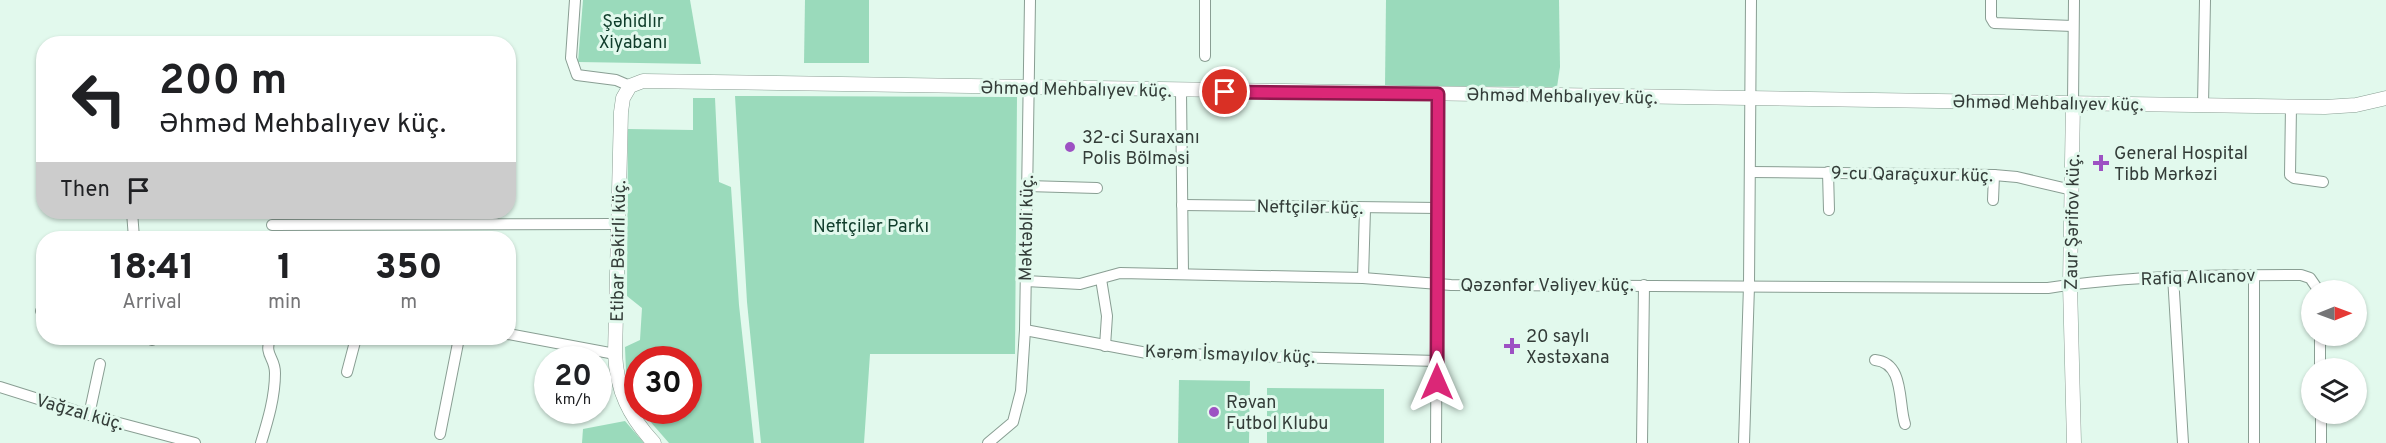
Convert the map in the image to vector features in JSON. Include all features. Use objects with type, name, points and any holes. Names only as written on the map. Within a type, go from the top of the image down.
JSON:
[{"type":"street","points":[[575,0],[570,47],[572,66],[582,77],[616,80],[630,86]]},
{"type":"street","name":"Məktəbli küç.","points":[[988,443],[1006,430],[1017,413],[1025,330],[1030,0]]},
{"type":"street","points":[[1205,0],[1205,56]]},
{"type":"street","points":[[1744,443],[1749,286],[1751,0]]},
{"type":"street","points":[[1991,0],[1994,23],[2073,26]]},
{"type":"street","name":"Zaur Şərifov küç.","points":[[2074,0],[2070,284],[2074,443]]},
{"type":"street","points":[[2203,105],[2205,0]]},
{"type":"street","name":"Əhməd Mehbalıyev küç.","points":[[630,86],[643,81],[664,81],[1181,91],[2291,106],[2340,106],[2386,98]]},
{"type":"street","name":"Etibar Bəkirli küç.","points":[[630,86],[623,98],[621,112],[615,354],[618,383],[626,406],[654,443]]},
{"type":"street","points":[[1181,91],[1183,274]]},
{"type":"street","points":[[1436,443],[1438,94]]},
{"type":"street","points":[[2291,106],[2290,175],[2294,178],[2323,182]]},
{"type":"street","name":"9-cu Qaraçuxur küç.","points":[[1750,172],[1994,175],[2017,177],[2072,190]]},
{"type":"street","points":[[1828,172],[1829,210]]},
{"type":"street","points":[[1993,200],[1994,175]]},
{"type":"street","points":[[1027,186],[1097,188]]},
{"type":"street","name":"Neftçilər küç.","points":[[1182,205],[1365,209],[1438,208]]},
{"type":"street","points":[[1363,278],[1365,209]]},
{"type":"street","points":[[272,225],[619,224]]},
{"type":"street","name":"Qəzənfər Vəliyev küç.","points":[[1026,281],[1080,284],[1120,273],[1363,278],[1438,283],[2048,288],[2070,284]]},
{"type":"street","points":[[2254,275],[2254,443]]},
{"type":"street","name":"Rafiq Alıcanov","points":[[2070,284],[2173,276],[2301,275],[2311,280]]},
{"type":"street","points":[[2173,276],[2183,443]]},
{"type":"street","points":[[1101,279],[1107,316],[1105,346]]},
{"type":"street","points":[[1642,443],[1644,285]]},
{"type":"street","name":"Kərəm İsmayılov küç.","points":[[1025,330],[1148,353],[1437,361]]},
{"type":"street","points":[[516,335],[615,354]]},
{"type":"street","points":[[261,443],[272,398],[275,372],[266,350],[268,345]]},
{"type":"street","points":[[347,372],[354,345]]},
{"type":"street","points":[[440,434],[458,345]]},
{"type":"street","points":[[1875,360],[1884,362],[1899,381],[1905,424]]},
{"type":"street","points":[[89,415],[100,364]]},
{"type":"street","name":"Vağzal küç.","points":[[0,387],[89,415],[195,443]]},
{"type":"street","points":[[2320,424],[2321,443]]},
{"type":"green space","name":"Şəhidlır Xiyabanı","points":[[583,0],[690,0],[701,64],[578,62]]},
{"type":"green space","points":[[805,0],[869,0],[869,63],[804,63]]},
{"type":"green space","points":[[1386,0],[1559,0],[1560,67],[1557,87],[1385,86]]},
{"type":"green space","name":"Neftçilər Parkı","points":[[735,96],[1017,97],[1015,354],[870,354],[864,443],[761,443],[747,302]]},
{"type":"green space","points":[[693,98],[715,98],[719,182],[731,187],[739,305],[754,443],[669,443],[652,424],[702,424],[702,346],[627,346],[640,340],[642,308],[627,296],[628,129],[693,130]]},
{"type":"green space","name":"Rəvan Futbol Klubu","points":[[1179,380],[1250,381],[1249,443],[1178,443]]},
{"type":"green space","points":[[1267,388],[1384,389],[1384,443],[1267,443]]},
{"type":"green space","points":[[624,421],[624,424],[628,424],[644,443],[582,443],[583,429]]},
{"type":"place","name":"32-ci Suraxanı Polis Bölməsi","points":[[1070,147]]},
{"type":"place","name":"General Hospital Tibb Mərkəzi","points":[[2101,163]]},
{"type":"place","name":"20 saylı Xəstəxana","points":[[1512,346]]},
{"type":"place","name":"Rəvan Futbol Klubu","points":[[1214,412]]},
{"type":"route","points":[[1225,92],[1438,94],[1437,382]]}]
